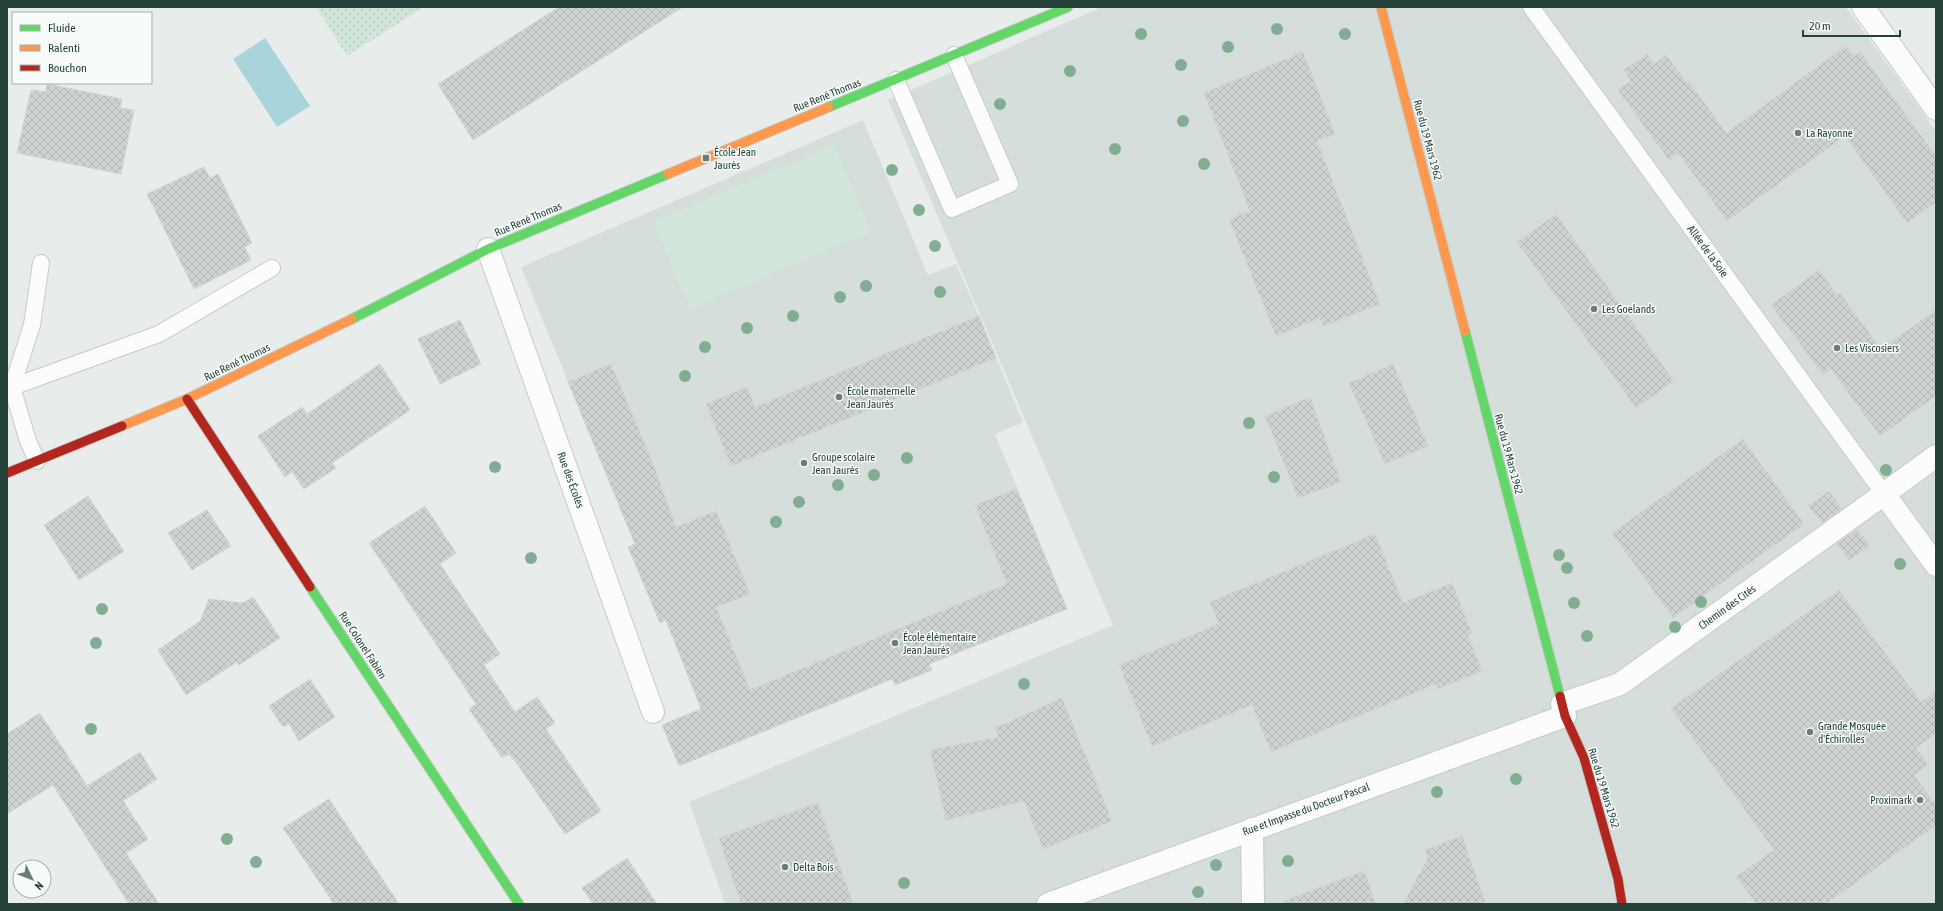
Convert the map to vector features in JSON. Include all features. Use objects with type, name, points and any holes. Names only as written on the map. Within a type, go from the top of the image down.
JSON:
[{"type":"street","name":"Rue René Thomas","points":[[7,473],[186,399],[336,327],[488,249],[1068,7]]},
{"type":"street","name":"Rue du 19 Mars 1962","points":[[1381,7],[1564,710],[1584,758],[1618,878],[1622,904]]},
{"type":"street","points":[[1863,7],[1936,109]]},
{"type":"street","name":"Rue des Écoles","points":[[488,249],[653,712]]},
{"type":"street","name":"Rue Colonel Fabien","points":[[186,399],[519,904]]},
{"type":"street","name":"Chemin des Cités","points":[[1564,710],[1620,684],[1936,456]]},
{"type":"street","points":[[1884,494],[1936,564]]},
{"type":"street","name":"Rue et Impasse du Docteur Pascal","points":[[1048,904],[1252,829],[1564,710]]},
{"type":"street","points":[[1252,829],[1253,904]]},
{"type":"lane","name":"Allée de la Soie","points":[[1531,7],[1884,494]]},
{"type":"lane","points":[[896,80],[952,209],[1010,184],[954,55]]},
{"type":"lane","points":[[37,461],[28,441],[12,387],[32,325],[41,264]]},
{"type":"lane","points":[[12,387],[159,334],[272,268]]},
{"type":"shaded area","points":[[1102,7],[1846,7],[1936,131],[1936,904],[725,904],[689,802],[1113,625],[888,100]]},
{"type":"shaded area","name":"Groupe scolaire Jean Jaurès","points":[[863,120],[928,275],[956,264],[979,316],[1023,422],[995,434],[1067,609],[679,766],[662,725],[702,708],[521,267]]},
{"type":"green space","points":[[316,7],[424,7],[347,56]]},
{"type":"green space","points":[[834,145],[871,232],[690,309],[653,222]]},
{"type":"water","points":[[265,38],[310,106],[277,127],[233,59]]},
{"type":"building","points":[[559,7],[683,7],[473,140],[438,84]]},
{"type":"building","name":"La Rayonne","points":[[1846,46],[1854,56],[1860,52],[1936,156],[1936,202],[1907,223],[1845,136],[1727,221],[1678,153],[1669,160],[1618,90],[1631,81],[1624,70],[1647,54],[1654,64],[1666,55],[1686,82],[1688,80],[1726,133]]},
{"type":"building","points":[[1303,52],[1335,134],[1317,141],[1380,304],[1324,326],[1320,318],[1276,336],[1229,219],[1250,211],[1204,93]]},
{"type":"building","points":[[47,84],[122,99],[120,108],[134,110],[121,174],[17,153],[31,90],[46,92]]},
{"type":"building","points":[[204,167],[210,178],[218,174],[252,243],[245,247],[251,260],[194,289],[147,194]]},
{"type":"building","name":"Les Goelands","points":[[1556,214],[1674,381],[1636,408],[1517,242]]},
{"type":"building","name":"Les Viscosiers","points":[[1819,270],[1837,295],[1840,293],[1881,349],[1936,310],[1936,396],[1880,436],[1831,369],[1823,375],[1771,305]]},
{"type":"building","points":[[979,316],[996,358],[731,466],[706,404],[747,387],[755,407]]},
{"type":"building","points":[[460,320],[481,364],[440,384],[418,339]]},
{"type":"building","points":[[380,364],[410,410],[332,463],[336,468],[304,489],[292,472],[285,477],[258,436],[302,407],[307,414]]},
{"type":"building","points":[[611,364],[654,466],[676,527],[716,511],[750,594],[716,607],[750,690],[1007,584],[975,505],[1017,489],[1067,609],[929,664],[932,670],[895,685],[892,679],[679,766],[662,725],[701,709],[666,620],[660,623],[628,547],[635,544],[568,382]]},
{"type":"building","points":[[1393,364],[1428,446],[1385,464],[1349,383]]},
{"type":"building","points":[[1310,397],[1341,482],[1298,498],[1265,416]]},
{"type":"building","points":[[1743,439],[1804,524],[1673,618],[1612,533]]},
{"type":"building","points":[[1829,491],[1842,509],[1822,523],[1808,506]]},
{"type":"building","points":[[88,496],[124,551],[79,580],[44,525]]},
{"type":"building","points":[[425,506],[456,553],[440,564],[500,654],[484,665],[515,712],[537,697],[555,723],[546,729],[601,811],[565,834],[509,754],[502,758],[469,709],[476,704],[369,543]]},
{"type":"building","points":[[207,510],[231,546],[192,570],[168,533]]},
{"type":"building","points":[[1857,529],[1870,546],[1849,560],[1837,544]]},
{"type":"building","points":[[1375,534],[1403,603],[1452,583],[1472,633],[1468,635],[1482,671],[1438,689],[1436,684],[1271,752],[1252,705],[1152,746],[1119,665],[1219,624],[1210,602]]},
{"type":"building","points":[[1839,590],[1921,702],[1936,691],[1936,734],[1916,748],[1929,765],[1914,775],[1936,805],[1936,825],[1826,904],[1757,904],[1736,877],[1774,850],[1671,708]]},
{"type":"building","points":[[253,597],[280,638],[239,665],[237,662],[186,695],[158,650],[200,621],[209,599],[243,603]]},
{"type":"building","points":[[310,679],[335,717],[299,741],[289,724],[283,727],[269,706]]},
{"type":"building","points":[[1062,698],[1112,821],[1043,849],[1024,801],[946,820],[930,750],[999,737],[995,728]]},
{"type":"building","points":[[40,713],[87,786],[140,752],[157,779],[123,801],[148,839],[126,853],[159,904],[129,904],[53,785],[7,814],[7,734]]},
{"type":"building","points":[[329,799],[399,904],[334,904],[283,828]]},
{"type":"building","name":"Delta Bois","points":[[818,803],[853,904],[741,904],[719,838]]},
{"type":"building","points":[[1462,836],[1486,904],[1403,904],[1428,858],[1425,850]]},
{"type":"building","points":[[627,858],[657,904],[593,904],[582,888]]},
{"type":"building","points":[[1364,871],[1376,904],[1284,904],[1283,901]]},
{"type":"traffic: fast","points":[[829,107],[1068,7]]},
{"type":"traffic: fast","points":[[352,319],[488,249],[668,174]]},
{"type":"traffic: fast","points":[[1465,331],[1560,696]]},
{"type":"traffic: fast","points":[[310,587],[519,904]]},
{"type":"traffic: slow","points":[[1381,7],[1465,331]]},
{"type":"traffic: slow","points":[[668,174],[829,107]]},
{"type":"traffic: slow","points":[[122,426],[187,399],[352,319]]},
{"type":"traffic: jam","points":[[187,399],[310,587]]},
{"type":"traffic: jam","points":[[7,473],[122,426]]},
{"type":"traffic: jam","points":[[1560,696],[1565,716],[1584,758],[1618,879],[1622,904]]},
{"type":"place","name":"La Rayonne","points":[[1798,133]]},
{"type":"place","name":"École Jean Jaurès","points":[[706,158]]},
{"type":"place","name":"Les Goelands","points":[[1594,309]]},
{"type":"place","name":"Les Viscosiers","points":[[1837,348]]},
{"type":"place","name":"École maternelle Jean Jaurès","points":[[839,397]]},
{"type":"place","name":"Groupe scolaire Jean Jaurès","points":[[804,463]]},
{"type":"place","name":"École élémentaire Jean Jaurès","points":[[895,643]]},
{"type":"place","name":"Grande Mosquée d'Échirolles","points":[[1810,732]]},
{"type":"place","name":"Proximark","points":[[1920,800]]},
{"type":"place","name":"Delta Bois","points":[[785,867]]}]
